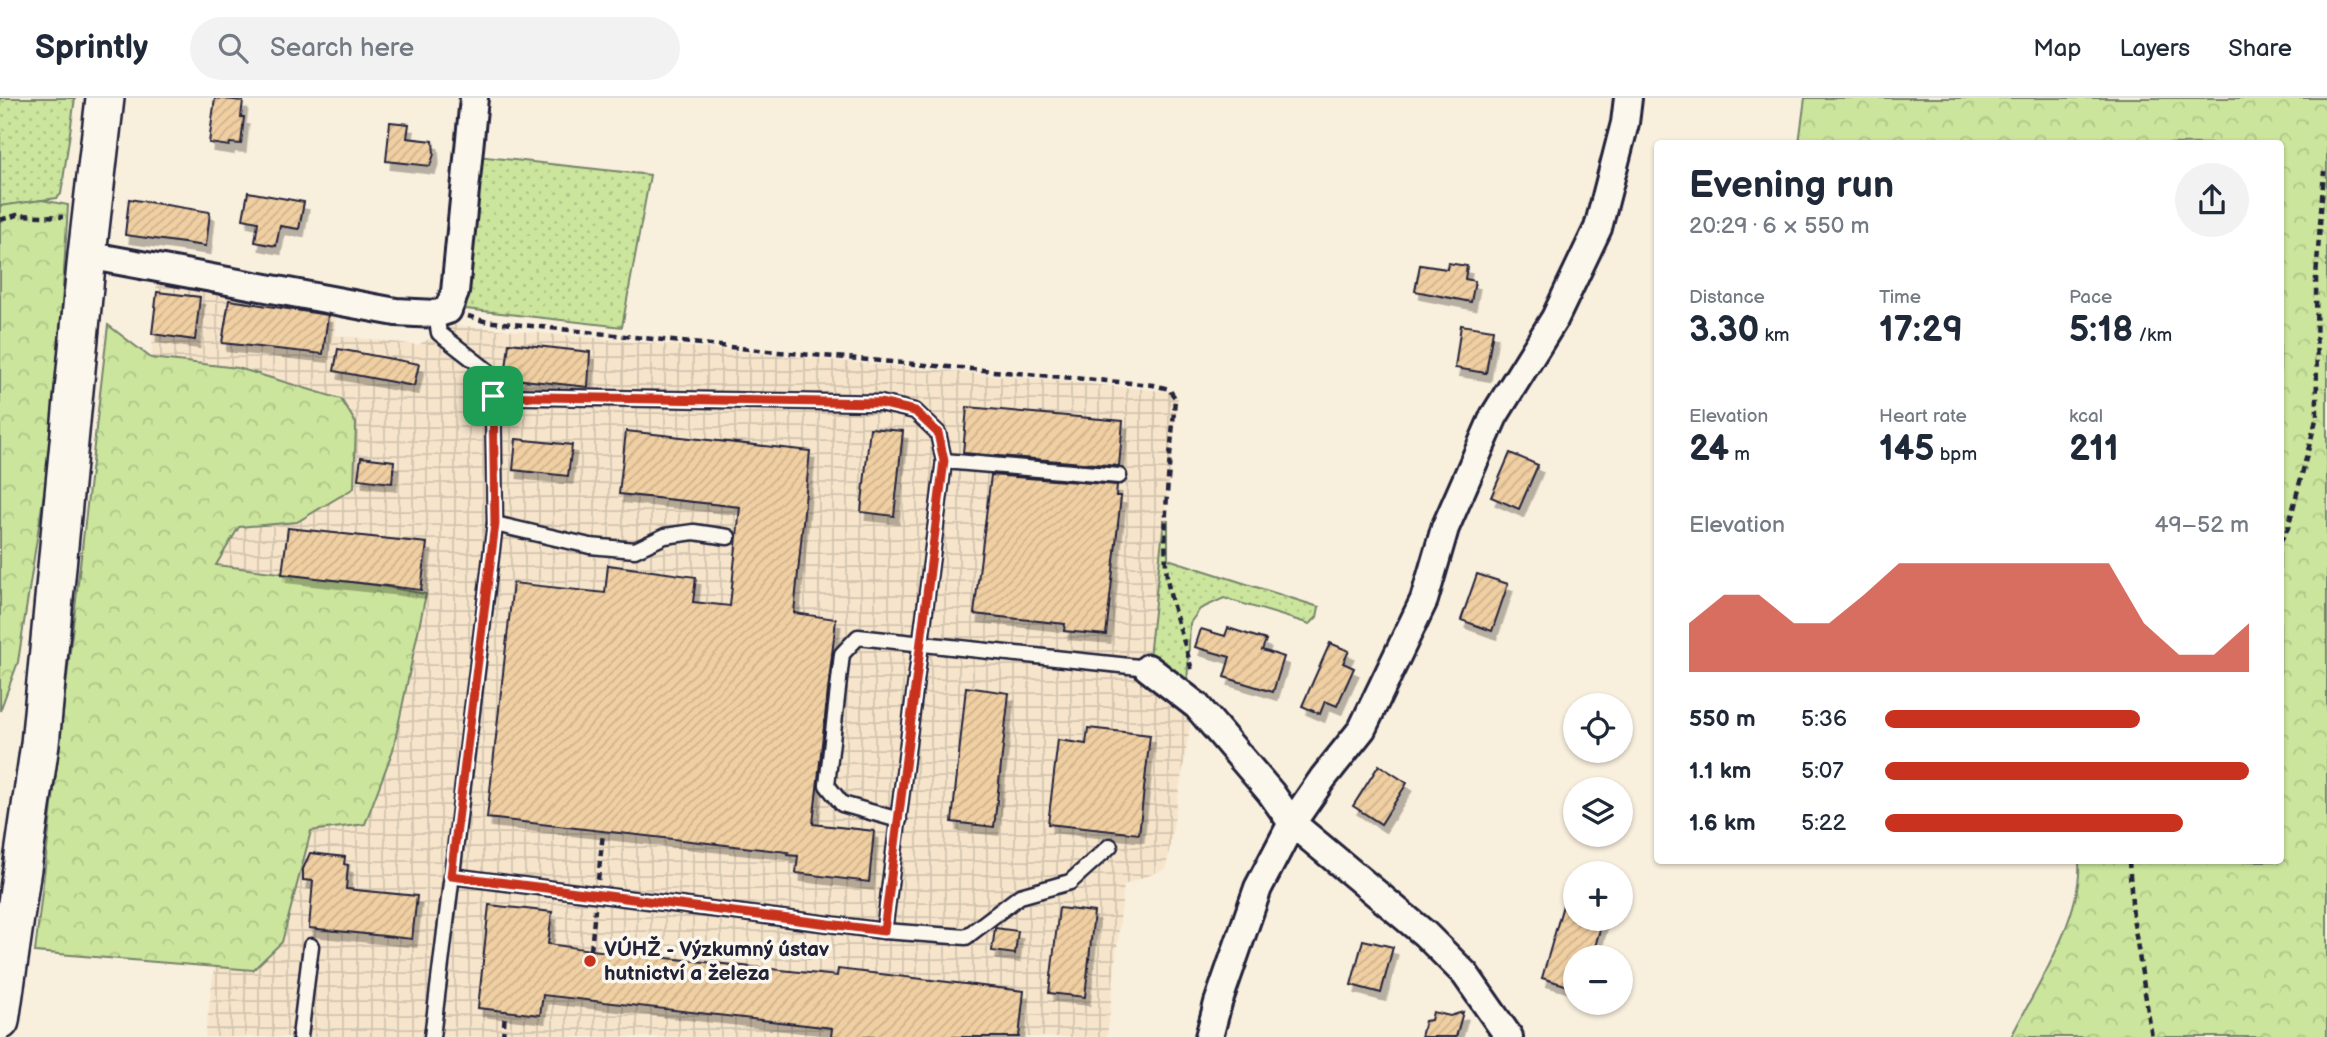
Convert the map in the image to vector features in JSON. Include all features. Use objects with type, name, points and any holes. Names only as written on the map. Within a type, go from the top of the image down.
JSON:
[{"type":"main road","points":[[0,1021],[40,744],[87,255],[105,98]]},
{"type":"street","points":[[87,255],[396,313],[436,314],[448,310],[455,292],[474,98]]},
{"type":"street","points":[[1209,1037],[1258,888],[1292,823],[1362,729],[1424,600],[1445,528],[1494,416],[1555,318],[1598,228],[1625,123],[1628,98]]},
{"type":"street","points":[[1148,668],[1197,706],[1271,793],[1292,823],[1426,934],[1465,974],[1509,1037]]},
{"type":"lane","points":[[432,1037],[495,524],[493,396],[489,372],[439,333],[436,314]]},
{"type":"lane","points":[[493,396],[880,403],[915,411],[938,433],[944,461],[884,931]]},
{"type":"lane","points":[[944,461],[1119,476]]},
{"type":"lane","points":[[495,524],[590,545],[635,550],[665,536],[694,532],[728,537]]},
{"type":"lane","points":[[899,820],[842,804],[827,785],[842,654],[858,636],[1148,668]]},
{"type":"lane","points":[[16,816],[40,744]]},
{"type":"lane","points":[[451,876],[884,931],[966,937],[1020,896],[1070,882],[1110,846]]},
{"type":"lane","points":[[0,948],[1,911]]},
{"type":"lane","points":[[300,1037],[311,946]]},
{"type":"path","points":[[2284,535],[2317,416],[2316,277],[2324,172]]},
{"type":"path","points":[[0,220],[18,215],[91,219]]},
{"type":"path","points":[[2129,864],[2133,917],[2152,1037]]},
{"type":"path","points":[[503,1037],[505,1013]]},
{"type":"shaded area","points":[[158,267],[338,300],[334,335],[418,345],[454,325],[1175,392],[1178,397],[1146,684],[1191,720],[1166,869],[1124,885],[1107,1037],[205,1037],[243,749],[282,574],[216,565],[151,358]]},
{"type":"green space","points":[[0,98],[75,98],[61,194],[57,198],[0,206]]},
{"type":"green space","points":[[1805,98],[2327,98],[2327,1037],[2011,1037],[2066,928],[2074,905],[2079,864],[2284,864],[2284,140],[1799,140]]},
{"type":"green space","points":[[477,156],[650,175],[622,327],[466,309],[461,293]]},
{"type":"green space","points":[[42,200],[68,205],[55,421],[18,662],[0,711],[0,206]]},
{"type":"green space","points":[[108,325],[151,358],[238,368],[341,399],[356,423],[354,488],[297,522],[239,527],[216,565],[426,594],[393,750],[365,824],[311,831],[282,942],[253,970],[35,952]]},
{"type":"green space","points":[[1164,520],[1168,521],[1168,559],[1319,607],[1317,617],[1310,624],[1224,598],[1200,609],[1190,623],[1187,687],[1149,657]]},
{"type":"building","points":[[215,98],[243,101],[241,144],[230,143],[229,146],[209,143]]},
{"type":"building","points":[[390,122],[409,124],[407,138],[433,141],[434,154],[430,166],[386,161]]},
{"type":"building","points":[[248,192],[304,202],[299,229],[280,226],[276,246],[255,242],[258,222],[243,219]]},
{"type":"building","points":[[129,199],[210,212],[206,246],[125,235]]},
{"type":"building","points":[[1448,263],[1467,266],[1465,279],[1475,281],[1471,302],[1415,291],[1420,265],[1447,269]]},
{"type":"building","points":[[157,292],[200,297],[195,340],[152,334]]},
{"type":"building","points":[[229,300],[328,315],[323,354],[222,343]]},
{"type":"building","points":[[1461,325],[1493,330],[1486,373],[1455,368]]},
{"type":"building","points":[[509,343],[590,352],[588,387],[505,378]]},
{"type":"building","points":[[338,349],[419,364],[414,386],[334,371]]},
{"type":"building","points":[[967,407],[1123,421],[1119,466],[963,453]]},
{"type":"building","points":[[870,428],[903,431],[894,516],[861,512]]},
{"type":"building","points":[[626,431],[810,451],[794,613],[836,619],[813,824],[874,831],[869,882],[796,873],[798,856],[787,855],[788,852],[487,818],[513,583],[605,593],[608,565],[696,577],[693,602],[730,606],[740,507],[619,494]]},
{"type":"building","points":[[516,439],[572,445],[568,476],[513,470]]},
{"type":"building","points":[[1510,453],[1538,465],[1519,509],[1491,497]]},
{"type":"building","points":[[361,457],[394,461],[392,483],[358,479]]},
{"type":"building","points":[[991,475],[1117,485],[1116,496],[1121,496],[1106,635],[1064,631],[1065,624],[974,614]]},
{"type":"building","points":[[288,528],[427,543],[421,590],[282,574]]},
{"type":"building","points":[[1477,574],[1508,584],[1492,631],[1461,620]]},
{"type":"building","points":[[1228,628],[1266,640],[1262,650],[1284,657],[1273,692],[1224,677],[1230,657],[1195,647],[1201,629],[1225,636]]},
{"type":"building","points":[[1330,643],[1349,651],[1343,663],[1354,668],[1337,706],[1325,701],[1320,714],[1302,706]]},
{"type":"building","points":[[966,687],[1009,693],[994,827],[952,822]]},
{"type":"building","points":[[1088,728],[1150,735],[1139,834],[1048,824],[1058,740],[1086,744]]},
{"type":"building","points":[[1379,765],[1407,783],[1381,824],[1353,806]]},
{"type":"building","points":[[310,853],[345,857],[344,864],[348,865],[346,889],[417,896],[412,939],[309,928],[313,881],[303,880],[303,869]]},
{"type":"building","name":"VÚHŽ - Výzkumný ústav hutnictví a železa","points":[[489,905],[552,912],[548,944],[837,976],[838,969],[1024,991],[1019,1037],[831,1037],[832,1028],[543,995],[540,1015],[478,1008]]},
{"type":"building","points":[[1563,905],[1563,931],[1600,931],[1595,945],[1563,945],[1563,984],[1542,978]]},
{"type":"building","points":[[1059,908],[1094,912],[1085,997],[1049,993]]},
{"type":"building","points":[[995,928],[1018,931],[1015,954],[992,951]]},
{"type":"building","points":[[1363,940],[1393,947],[1381,993],[1351,985]]},
{"type":"building","points":[[1433,1012],[1450,1016],[1463,1012],[1456,1037],[1421,1037],[1425,1021],[1431,1020]]},
{"type":"place","name":"VÚHŽ - Výzkumný ústav hutnictví a železa","points":[[590,961]]},
{"type":"route","points":[[493,396],[880,403],[915,411],[938,433],[944,461],[884,931],[451,876],[495,524],[493,396]]}]
